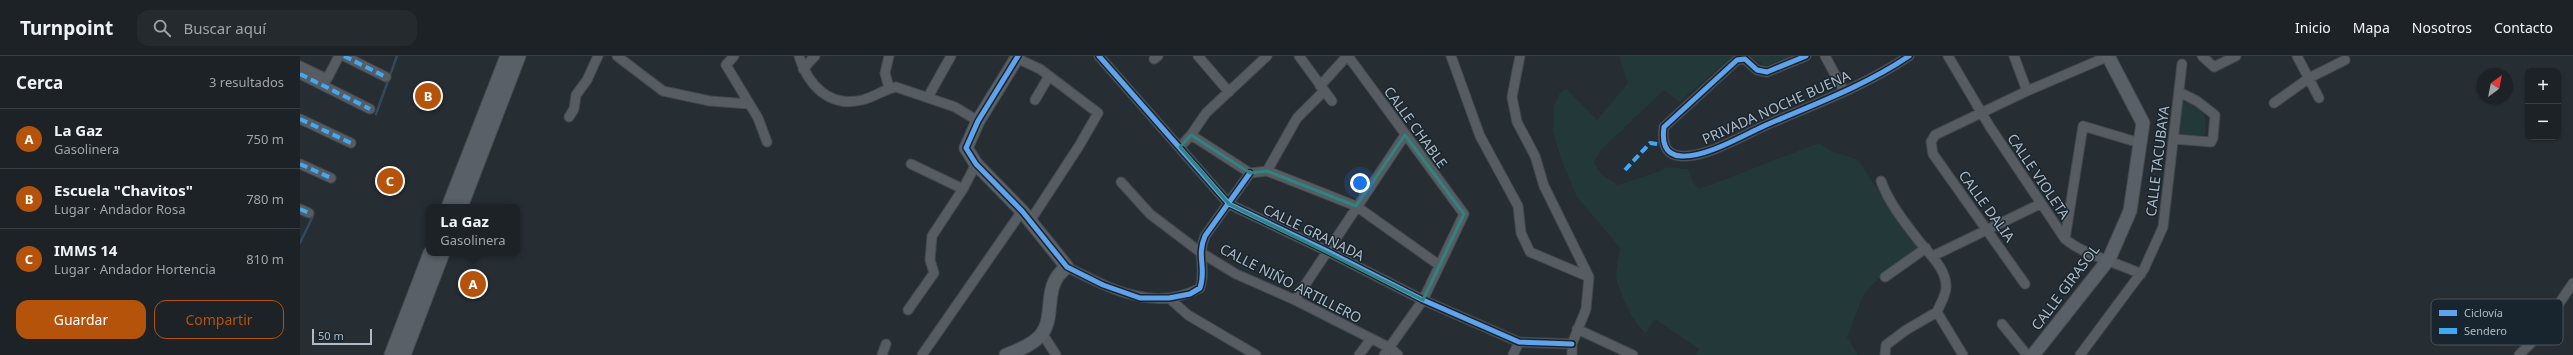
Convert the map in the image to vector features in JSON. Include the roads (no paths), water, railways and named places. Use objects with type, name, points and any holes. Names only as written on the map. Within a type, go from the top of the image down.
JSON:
[{"type":"street","points":[[300,66],[327,79],[339,56]]},
{"type":"street","points":[[344,56],[386,77]]},
{"type":"street","points":[[462,204],[468,171],[507,56]]},
{"type":"street","points":[[450,204],[468,171],[519,56]]},
{"type":"street","points":[[569,117],[574,109],[576,95],[587,80],[598,56]]},
{"type":"street","points":[[617,56],[663,91],[710,101],[749,104]]},
{"type":"street","points":[[734,56],[726,65],[758,118],[767,142]]},
{"type":"street","points":[[799,56],[803,69],[815,88],[830,97],[848,102],[873,96],[889,88],[896,87],[955,107],[978,121]]},
{"type":"street","points":[[803,69],[815,56]]},
{"type":"street","points":[[889,56],[885,73],[889,88]]},
{"type":"street","points":[[928,97],[951,56]]},
{"type":"street","name":"CALLE GRANADA","points":[[1099,56],[1180,147],[1228,204],[1327,250],[1423,300],[1519,342],[1572,344]]},
{"type":"street","points":[[1198,56],[1229,92]]},
{"type":"street","points":[[1180,147],[1192,135],[1206,113],[1267,56]]},
{"type":"street","points":[[1299,56],[1332,100]]},
{"type":"street","points":[[1267,171],[1297,118],[1347,56]]},
{"type":"street","name":"CALLE CHABLE","points":[[1347,56],[1464,214],[1439,265]]},
{"type":"street","points":[[1451,56],[1480,136],[1518,206],[1521,233],[1530,252],[1589,277]]},
{"type":"street","points":[[1520,56],[1512,97],[1517,122],[1536,156],[1544,186],[1589,277],[1586,309],[1572,344],[1572,355]]},
{"type":"street","name":"PRIVADA NOCHE BUENA","points":[[1806,56],[1767,72],[1757,70],[1745,59],[1737,60],[1664,127],[1662,138],[1664,145],[1671,153],[1681,156],[1694,155],[1715,148],[1844,91],[1894,66],[1909,56]]},
{"type":"street","points":[[1825,56],[1844,91]]},
{"type":"street","name":"CALLE VIOLETA","points":[[1948,56],[1982,114],[2040,204],[2065,239],[2079,250],[2109,259],[2141,274]]},
{"type":"street","points":[[2014,56],[2027,91]]},
{"type":"street","points":[[1982,114],[2027,91],[2109,56]]},
{"type":"street","name":"CALLE GIRASOL","points":[[2034,354],[2109,259],[2130,212],[2143,123],[2109,56]]},
{"type":"street","points":[[2202,56],[2214,67],[2236,56]]},
{"type":"street","points":[[2297,56],[2319,98]]},
{"type":"street","points":[[922,355],[1026,216],[1079,146],[1098,113],[1040,69],[1015,57],[978,121],[966,148],[976,164],[1026,216],[1067,267],[1124,294],[1140,298],[1169,298],[1190,294],[1200,288],[1204,277],[1200,252],[1205,236],[1250,173]]},
{"type":"street","points":[[2274,102],[2308,78],[2345,60]]},
{"type":"street","name":"CALLE TACUBAYA","points":[[2080,355],[2141,274],[2163,226],[2182,64]]},
{"type":"street","points":[[300,74],[370,109]]},
{"type":"street","points":[[1035,100],[1050,76]]},
{"type":"street","points":[[2174,139],[2210,142],[2213,138],[2215,115],[2197,101],[2179,92]]},
{"type":"street","name":"CALLE DALIA","points":[[1982,114],[1935,135],[1931,142],[1933,154],[2026,284]]},
{"type":"street","points":[[300,119],[351,143]]},
{"type":"street","points":[[2065,239],[2082,126],[2140,142]]},
{"type":"street","points":[[1192,135],[1250,173],[1267,171],[1356,206],[1439,265],[1423,300],[1387,352]]},
{"type":"street","points":[[1295,300],[1356,206],[1405,135]]},
{"type":"street","points":[[300,164],[331,178]]},
{"type":"street","points":[[911,164],[963,189]]},
{"type":"street","points":[[908,310],[934,273],[930,260],[932,236],[963,189],[976,164]]},
{"type":"street","points":[[1881,181],[1886,196],[1926,248],[1934,256],[1947,285],[1946,293],[1937,312],[1906,330],[1886,345],[1885,353]]},
{"type":"street","name":"CALLE NIÑO ARTILLERO","points":[[1121,182],[1150,214],[1200,252],[1236,274],[1295,300],[1371,339],[1387,352],[1398,355]]},
{"type":"street","points":[[1934,256],[2040,204]]},
{"type":"street","points":[[300,209],[309,213]]},
{"type":"street","points":[[1885,277],[1926,248]]},
{"type":"street","points":[[391,355],[429,256]]},
{"type":"street","points":[[404,355],[442,256]]},
{"type":"street","points":[[1006,355],[1039,338],[1047,322],[1054,280],[1067,267]]},
{"type":"street","points":[[2562,299],[2573,283]]},
{"type":"street","points":[[1169,298],[1188,315],[1256,355]]},
{"type":"street","points":[[1937,312],[1963,355]]},
{"type":"street","points":[[2002,324],[2034,354]]},
{"type":"street","points":[[1577,329],[1633,355]]},
{"type":"street","points":[[1042,333],[1056,355]]},
{"type":"street","points":[[1359,355],[1371,339]]},
{"type":"street","points":[[1513,355],[1519,342]]},
{"type":"street","points":[[882,355],[886,344]]},
{"type":"street","points":[[2519,355],[2529,345]]},
{"type":"waterway","points":[[376,114],[397,56]]},
{"type":"waterway","points":[[300,243],[313,216]]},
{"type":"place","name":"Escuela \"Chavitos\"","points":[[428,96]]},
{"type":"place","name":"IMMS 14","points":[[390,181]]},
{"type":"place","name":"La Gaz","points":[[473,284]]}]
